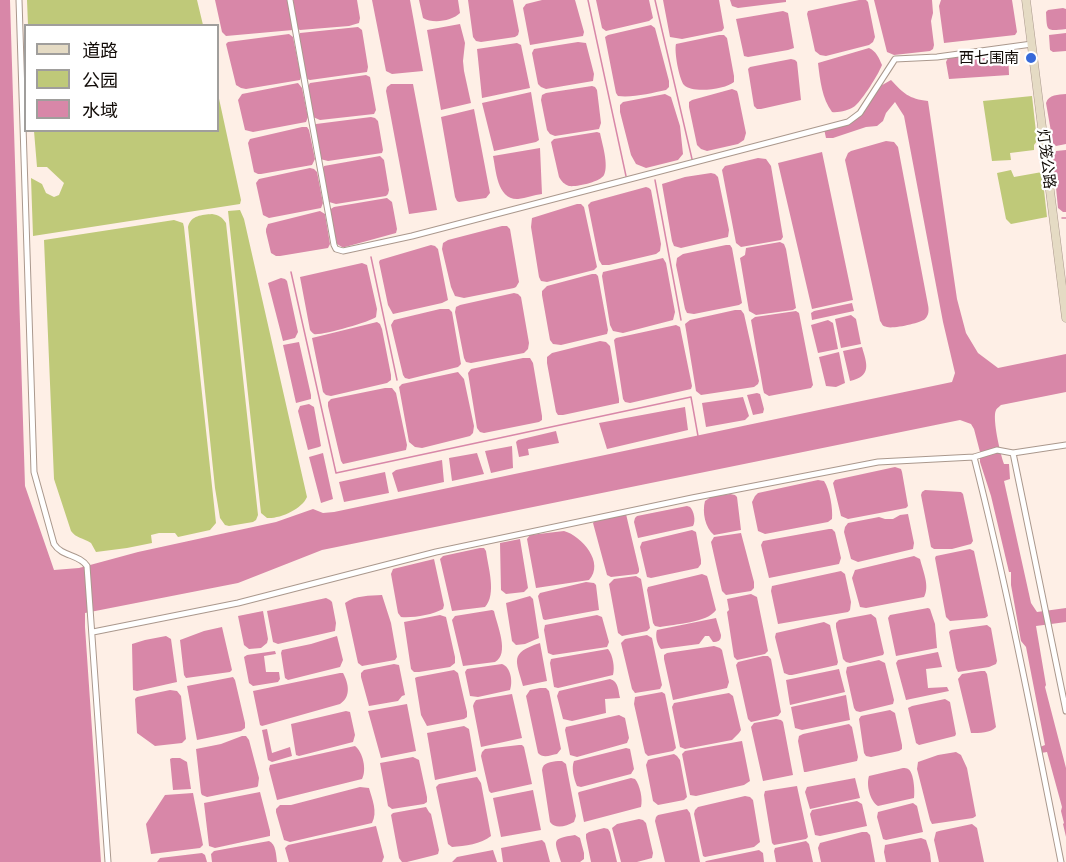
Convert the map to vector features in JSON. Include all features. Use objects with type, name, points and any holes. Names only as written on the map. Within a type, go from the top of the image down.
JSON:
[{"type":"street","points":[[19,0],[34,472],[54,544],[62,552],[83,560],[87,566],[108,862]]},
{"type":"street","points":[[290,0],[334,245],[336,249],[344,251],[412,236],[848,122],[860,113],[895,59],[937,57],[1032,44]]},
{"type":"street","name":"灯笼公路","points":[[1026,0],[1066,318]]},
{"type":"street","points":[[93,632],[238,603],[436,552],[692,498],[878,462],[974,456],[997,450],[1013,453],[1066,445]]},
{"type":"street","points":[[1013,453],[1066,711]]},
{"type":"street","points":[[974,456],[1011,613],[1061,862]]},
{"type":"green space","points":[[27,0],[197,0],[203,24],[28,24]]},
{"type":"green space","points":[[1032,96],[1037,141],[1034,150],[1010,153],[1011,160],[992,161],[983,101]]},
{"type":"green space","points":[[219,99],[241,200],[240,204],[33,236],[31,178],[42,184],[46,193],[54,197],[59,195],[64,183],[47,167],[37,167],[34,132],[219,132]]},
{"type":"green space","points":[[1011,170],[1014,177],[1042,172],[1047,217],[1011,224],[1006,219],[997,173]]},
{"type":"green space","points":[[240,210],[244,219],[307,497],[296,509],[272,518],[267,518],[261,513],[228,211]]},
{"type":"green space","points":[[217,215],[226,223],[258,515],[253,522],[229,526],[225,525],[220,518],[215,488],[188,227],[194,218]]},
{"type":"green space","points":[[174,220],[183,223],[184,227],[216,523],[210,530],[178,537],[175,533],[159,533],[151,535],[152,543],[96,552],[91,543],[77,537],[71,531],[54,479],[44,240]]},
{"type":"water","points":[[0,0],[10,0],[25,486],[54,570],[79,568],[138,552],[276,522],[313,509],[323,513],[334,512],[952,382],[955,373],[943,322],[904,116],[895,102],[877,126],[866,127],[833,138],[826,138],[824,129],[850,121],[877,88],[891,80],[907,95],[928,101],[957,299],[966,333],[978,353],[998,368],[1066,354],[1066,392],[1001,405],[996,411],[995,419],[1004,464],[1009,464],[1010,479],[1004,481],[1031,603],[1037,612],[1066,608],[1066,622],[1036,626],[1045,687],[1066,768],[1066,837],[1062,807],[1047,752],[1041,753],[1040,747],[1045,745],[1026,647],[1021,641],[1011,585],[1011,572],[1009,572],[991,496],[980,462],[974,429],[971,424],[960,420],[322,550],[238,583],[85,613],[101,862],[0,862]]},
{"type":"water","points":[[215,0],[288,0],[293,30],[226,36],[222,32]]},
{"type":"water","points":[[291,0],[357,0],[359,23],[349,26],[300,30]]},
{"type":"water","points":[[372,0],[410,0],[423,71],[392,74],[386,71]]},
{"type":"water","points":[[419,0],[458,0],[460,13],[447,20],[427,20],[423,18]]},
{"type":"water","points":[[468,0],[513,0],[518,35],[476,41],[473,37]]},
{"type":"water","points":[[542,0],[575,0],[584,32],[583,36],[530,45],[523,8],[526,4]]},
{"type":"water","points":[[596,0],[649,0],[653,18],[649,21],[606,31],[602,28]]},
{"type":"water","points":[[663,0],[719,0],[724,28],[722,31],[682,39],[670,37]]},
{"type":"water","points":[[730,0],[786,0],[786,2],[738,8],[732,6]]},
{"type":"water","points":[[859,0],[868,2],[875,37],[873,42],[826,56],[820,55],[815,51],[808,11]]},
{"type":"water","points":[[874,0],[932,0],[933,49],[894,55],[887,52]]},
{"type":"water","points":[[941,0],[1012,0],[1017,32],[1015,35],[944,43],[939,6]]},
{"type":"water","points":[[1066,9],[1066,29],[1049,29],[1046,12]]},
{"type":"water","points":[[783,11],[788,13],[794,48],[744,56],[736,19]]},
{"type":"water","points":[[460,24],[465,43],[464,71],[471,103],[441,110],[427,30]]},
{"type":"water","points":[[651,25],[655,28],[669,87],[666,90],[642,95],[618,96],[605,37]]},
{"type":"water","points":[[358,27],[362,30],[367,72],[307,79],[298,38],[300,33]]},
{"type":"water","points":[[1066,33],[1066,51],[1053,52],[1050,50],[1049,35]]},
{"type":"water","points":[[289,34],[293,37],[300,80],[246,89],[236,85],[226,44],[228,42]]},
{"type":"water","points":[[719,35],[727,38],[734,82],[709,90],[688,88],[680,77],[676,44]]},
{"type":"water","points":[[578,42],[586,43],[594,74],[593,81],[546,89],[541,87],[538,84],[532,53],[534,49]]},
{"type":"water","points":[[517,43],[521,45],[530,88],[482,98],[477,49]]},
{"type":"water","points":[[869,48],[882,65],[877,75],[855,106],[844,111],[832,112],[824,95],[818,63]]},
{"type":"water","points":[[1008,51],[1009,75],[949,79],[946,62],[948,58]]},
{"type":"water","points":[[791,59],[797,62],[801,100],[757,109],[754,106],[748,69]]},
{"type":"water","points":[[366,75],[370,77],[376,110],[374,114],[320,120],[313,117],[307,88],[310,83]]},
{"type":"water","points":[[298,83],[302,88],[308,117],[306,122],[253,132],[245,130],[238,100],[242,94]]},
{"type":"water","points":[[391,84],[413,84],[437,210],[409,214],[386,91]]},
{"type":"water","points":[[592,86],[597,90],[601,123],[599,129],[555,136],[550,134],[547,130],[542,95]]},
{"type":"water","points":[[732,89],[738,94],[746,133],[744,140],[738,144],[707,151],[701,149],[697,145],[689,102]]},
{"type":"water","points":[[531,92],[539,140],[494,151],[482,103]]},
{"type":"water","points":[[665,94],[671,97],[680,126],[683,154],[678,160],[646,168],[636,164],[631,155],[620,105],[623,102]]},
{"type":"water","points":[[1066,94],[1066,144],[1056,146],[1053,143],[1046,103],[1052,96]]},
{"type":"water","points":[[474,109],[490,193],[486,198],[459,202],[455,197],[441,117]]},
{"type":"water","points":[[371,117],[378,121],[382,153],[328,161],[320,159],[316,124]]},
{"type":"water","points":[[307,127],[309,130],[315,159],[312,165],[261,174],[254,172],[248,143],[250,139]]},
{"type":"water","points":[[600,133],[605,154],[606,166],[602,178],[588,184],[573,186],[562,182],[551,142],[554,139]]},
{"type":"water","points":[[886,141],[894,142],[898,147],[929,309],[922,321],[890,327],[883,326],[880,321],[845,160],[851,151]]},
{"type":"water","points":[[540,148],[542,194],[518,199],[506,195],[499,183],[493,156]]},
{"type":"water","points":[[1066,150],[1066,212],[1063,212],[1058,208],[1053,157],[1056,151]]},
{"type":"water","points":[[822,152],[853,300],[812,309],[778,163]]},
{"type":"water","points":[[380,156],[384,160],[389,190],[386,196],[336,204],[329,202],[322,170],[324,166]]},
{"type":"water","points":[[758,158],[766,159],[771,166],[783,237],[781,240],[741,247],[736,243],[722,170],[725,166]]},
{"type":"water","points":[[310,168],[317,172],[323,203],[321,208],[269,218],[263,215],[256,183],[259,179]]},
{"type":"water","points":[[711,173],[718,177],[729,230],[728,237],[681,248],[674,246],[662,184]]},
{"type":"water","points":[[646,187],[651,190],[661,244],[660,251],[656,254],[602,265],[588,205],[591,202]]},
{"type":"water","points":[[387,198],[392,202],[396,233],[345,247],[337,244],[329,210],[334,207]]},
{"type":"water","points":[[577,204],[584,207],[597,267],[594,270],[547,282],[541,281],[531,227],[532,218]]},
{"type":"water","points":[[320,211],[325,214],[330,244],[328,248],[280,256],[271,253],[266,232],[268,224]]},
{"type":"water","points":[[502,226],[510,229],[519,282],[516,287],[464,298],[455,296],[442,249],[443,243]]},
{"type":"water","points":[[780,242],[786,249],[796,308],[756,315],[749,311],[740,258],[745,255],[746,248]]},
{"type":"water","points":[[431,245],[438,249],[448,300],[393,314],[388,305],[380,260]]},
{"type":"water","points":[[726,245],[732,248],[742,303],[694,314],[687,313],[676,265],[677,258],[683,254]]},
{"type":"water","points":[[663,258],[666,263],[675,312],[673,320],[623,333],[613,331],[610,325],[603,272]]},
{"type":"water","points":[[362,263],[367,265],[377,309],[376,317],[345,328],[313,334],[310,330],[300,277]]},
{"type":"water","points":[[592,274],[598,276],[607,334],[561,345],[553,344],[550,340],[542,291],[547,286]]},
{"type":"water","points":[[281,278],[287,281],[298,332],[295,338],[283,341],[268,283]]},
{"type":"water","points":[[514,293],[521,297],[528,349],[524,353],[466,362],[455,312],[456,307]]},
{"type":"water","points":[[852,303],[854,311],[812,320],[811,313],[814,311]]},
{"type":"water","points":[[449,309],[452,312],[461,364],[458,367],[405,378],[391,325],[394,320]]},
{"type":"water","points":[[741,310],[744,314],[758,384],[754,387],[701,395],[696,391],[685,324],[690,320]]},
{"type":"water","points":[[796,311],[799,313],[813,385],[811,388],[769,396],[764,393],[763,389],[751,320],[755,317]]},
{"type":"water","points":[[851,315],[856,319],[861,344],[841,348],[835,319]]},
{"type":"water","points":[[828,320],[833,323],[838,349],[818,353],[811,325]]},
{"type":"water","points":[[377,322],[382,329],[391,380],[387,383],[331,396],[326,395],[323,392],[312,338]]},
{"type":"water","points":[[676,325],[680,327],[691,389],[630,403],[625,402],[614,340]]},
{"type":"water","points":[[600,341],[610,346],[619,403],[558,415],[547,357],[552,353]]},
{"type":"water","points":[[299,342],[311,399],[296,403],[283,345]]},
{"type":"water","points":[[862,347],[866,364],[865,373],[850,381],[843,351]]},
{"type":"water","points":[[839,352],[845,383],[836,387],[826,386],[819,357]]},
{"type":"water","points":[[530,358],[533,363],[542,420],[480,432],[477,428],[468,373],[471,369]]},
{"type":"water","points":[[458,372],[464,379],[474,426],[473,433],[470,436],[422,448],[415,447],[409,442],[399,387],[402,384]]},
{"type":"water","points":[[392,388],[396,393],[407,445],[406,450],[343,464],[328,402],[331,399]]},
{"type":"water","points":[[760,394],[764,409],[763,413],[753,415],[747,395]]},
{"type":"water","points":[[743,397],[749,416],[745,420],[706,427],[702,403]]},
{"type":"water","points":[[309,404],[314,407],[321,446],[308,450],[298,411],[300,406]]},
{"type":"water","points":[[685,407],[688,430],[607,449],[599,423]]},
{"type":"water","points":[[556,431],[559,443],[528,449],[529,455],[519,457],[516,442],[518,440]]},
{"type":"water","points":[[512,446],[513,468],[491,473],[485,451]]},
{"type":"water","points":[[323,453],[333,499],[321,503],[309,457]]},
{"type":"water","points":[[477,453],[484,474],[452,481],[449,458]]},
{"type":"water","points":[[442,460],[444,482],[398,492],[392,473],[396,470]]},
{"type":"water","points":[[895,467],[901,469],[902,472],[908,506],[906,508],[848,519],[841,516],[833,483],[835,480]]},
{"type":"water","points":[[385,472],[389,493],[344,502],[339,482]]},
{"type":"water","points":[[818,480],[824,481],[828,489],[832,519],[828,522],[765,534],[758,531],[752,502],[758,493]]},
{"type":"water","points":[[925,490],[963,494],[973,541],[971,544],[952,549],[931,547],[921,495]]},
{"type":"water","points":[[730,494],[737,497],[741,530],[714,535],[705,520],[705,501],[711,497]]},
{"type":"water","points":[[687,506],[693,513],[693,526],[638,538],[634,522],[637,516]]},
{"type":"water","points":[[626,514],[639,572],[611,577],[607,575],[593,523],[595,520]]},
{"type":"water","points":[[908,514],[914,543],[913,549],[858,562],[851,559],[844,532],[848,523],[879,517],[893,519]]},
{"type":"water","points":[[829,529],[835,532],[841,558],[839,564],[769,578],[761,545],[763,541]]},
{"type":"water","points":[[692,530],[696,532],[701,560],[698,568],[647,577],[640,547],[642,542]]},
{"type":"water","points":[[564,531],[578,538],[589,551],[593,558],[593,573],[589,580],[536,588],[527,539],[530,535]]},
{"type":"water","points":[[741,533],[754,588],[751,591],[726,595],[722,591],[711,542],[714,537]]},
{"type":"water","points":[[520,539],[528,588],[524,592],[506,594],[501,590],[500,543]]},
{"type":"water","points":[[480,548],[486,551],[490,572],[489,602],[485,607],[452,611],[440,559],[443,556]]},
{"type":"water","points":[[970,549],[974,551],[988,616],[950,621],[946,617],[935,558]]},
{"type":"water","points":[[914,556],[920,559],[924,573],[926,593],[924,597],[866,608],[860,607],[852,578],[855,570]]},
{"type":"water","points":[[434,559],[443,609],[422,616],[401,617],[398,613],[391,574],[393,569]]},
{"type":"water","points":[[841,571],[845,574],[851,602],[848,612],[778,624],[772,586]]},
{"type":"water","points":[[702,574],[707,576],[716,610],[706,618],[682,624],[655,626],[648,587]]},
{"type":"water","points":[[636,576],[641,579],[650,628],[647,631],[622,636],[618,633],[609,584],[614,579]]},
{"type":"water","points":[[586,582],[596,585],[599,610],[543,619],[538,596],[540,593]]},
{"type":"water","points":[[751,594],[757,597],[768,651],[765,654],[737,660],[734,657],[727,599]]},
{"type":"water","points":[[382,595],[391,623],[397,657],[395,660],[362,666],[358,663],[345,603],[358,597]]},
{"type":"water","points":[[530,596],[533,599],[539,638],[516,645],[512,641],[506,603]]},
{"type":"water","points":[[326,598],[332,602],[336,623],[335,631],[278,644],[273,642],[267,611]]},
{"type":"water","points":[[928,608],[935,624],[937,648],[896,656],[888,618],[890,615]]},
{"type":"water","points":[[492,610],[501,639],[502,653],[495,662],[463,666],[452,620],[455,616]]},
{"type":"water","points":[[263,611],[267,643],[261,648],[249,649],[244,645],[238,616]]},
{"type":"water","points":[[871,614],[876,618],[883,655],[846,662],[843,659],[836,623],[839,620]]},
{"type":"water","points":[[440,615],[446,617],[455,663],[450,667],[414,672],[411,669],[404,622]]},
{"type":"water","points":[[597,615],[602,617],[609,642],[607,647],[553,655],[548,653],[545,625]]},
{"type":"water","points":[[716,618],[721,635],[718,641],[713,642],[709,636],[705,636],[699,644],[661,649],[658,645],[657,630]]},
{"type":"water","points":[[824,622],[830,625],[837,665],[792,675],[784,673],[776,633]]},
{"type":"water","points":[[987,625],[991,628],[996,664],[958,672],[949,632]]},
{"type":"water","points":[[222,627],[232,670],[186,678],[180,640]]},
{"type":"water","points":[[647,635],[652,638],[662,685],[660,689],[635,693],[632,689],[621,643],[625,639]]},
{"type":"water","points":[[166,636],[171,639],[177,682],[133,690],[132,644]]},
{"type":"water","points":[[337,636],[343,660],[340,667],[288,680],[285,678],[282,650]]},
{"type":"water","points":[[540,643],[547,681],[523,686],[517,658],[523,650]]},
{"type":"water","points":[[714,646],[722,650],[729,682],[727,688],[673,700],[664,655]]},
{"type":"water","points":[[608,649],[613,662],[613,675],[554,687],[551,659]]},
{"type":"water","points":[[275,651],[276,654],[264,656],[266,672],[279,672],[280,679],[278,682],[253,686],[249,683],[244,657]]},
{"type":"water","points":[[938,652],[942,667],[926,669],[928,688],[947,687],[949,691],[906,700],[896,663],[898,660]]},
{"type":"water","points":[[763,656],[771,659],[781,712],[778,716],[751,722],[748,719],[736,665],[738,662]]},
{"type":"water","points":[[879,660],[885,663],[893,704],[856,711],[846,672],[847,667]]},
{"type":"water","points":[[502,664],[511,675],[510,690],[478,697],[470,696],[465,672],[467,669]]},
{"type":"water","points":[[399,665],[405,695],[398,701],[369,706],[361,673],[364,670]]},
{"type":"water","points":[[839,669],[845,692],[790,705],[786,680]]},
{"type":"water","points":[[454,670],[458,673],[467,717],[427,726],[421,715],[415,678]]},
{"type":"water","points":[[981,671],[987,674],[996,727],[988,732],[971,733],[958,679],[962,674]]},
{"type":"water","points":[[343,673],[345,677],[348,690],[346,698],[340,704],[260,725],[253,691]]},
{"type":"water","points":[[233,677],[245,728],[241,731],[197,740],[187,686]]},
{"type":"water","points":[[610,679],[617,684],[620,698],[605,699],[606,713],[572,721],[563,719],[557,696],[559,691]]},
{"type":"water","points":[[546,688],[549,691],[561,749],[557,754],[547,756],[538,753],[526,696],[530,690]]},
{"type":"water","points":[[170,690],[177,691],[181,696],[186,739],[182,743],[155,746],[137,733],[135,699]]},
{"type":"water","points":[[662,692],[665,694],[676,748],[673,751],[648,756],[645,753],[634,704],[635,697]]},
{"type":"water","points":[[729,693],[733,696],[741,730],[739,733],[732,740],[685,749],[680,747],[672,707],[674,703]]},
{"type":"water","points":[[512,694],[522,738],[481,747],[474,703],[476,700]]},
{"type":"water","points":[[846,695],[850,720],[802,730],[795,728],[791,707]]},
{"type":"water","points":[[945,699],[950,702],[955,736],[919,745],[916,743],[908,708]]},
{"type":"water","points":[[407,704],[416,751],[381,758],[368,711]]},
{"type":"water","points":[[890,710],[895,713],[902,749],[871,757],[866,756],[859,719],[861,716]]},
{"type":"water","points":[[350,712],[355,735],[353,742],[296,755],[291,724]]},
{"type":"water","points":[[619,715],[625,718],[629,738],[627,743],[577,757],[570,755],[566,727]]},
{"type":"water","points":[[776,719],[783,722],[793,775],[763,781],[751,727],[754,723]]},
{"type":"water","points":[[849,724],[852,727],[857,761],[804,772],[799,736]]},
{"type":"water","points":[[464,726],[469,729],[476,771],[435,780],[427,733]]},
{"type":"water","points":[[267,729],[272,753],[290,747],[292,756],[272,762],[268,760],[262,730]]},
{"type":"water","points":[[246,736],[249,740],[259,778],[258,786],[207,797],[202,795],[196,749],[221,744]]},
{"type":"water","points":[[742,741],[750,781],[744,785],[696,796],[690,795],[682,754],[685,751]]},
{"type":"water","points":[[522,745],[532,784],[491,793],[481,756],[482,752],[485,749]]},
{"type":"water","points":[[355,746],[363,761],[362,779],[277,800],[270,765]]},
{"type":"water","points":[[626,748],[630,749],[634,769],[631,774],[581,787],[577,786],[573,770],[574,761]]},
{"type":"water","points":[[956,752],[961,755],[967,768],[976,816],[932,824],[917,769],[918,762]]},
{"type":"water","points":[[674,754],[680,760],[687,797],[684,800],[658,805],[653,801],[646,765],[648,760]]},
{"type":"water","points":[[413,757],[419,760],[427,802],[392,809],[388,806],[380,763]]},
{"type":"water","points":[[180,758],[187,762],[191,789],[173,790],[170,759]]},
{"type":"water","points":[[562,761],[566,764],[576,816],[574,822],[568,825],[555,826],[550,822],[542,770],[550,762]]},
{"type":"water","points":[[903,768],[908,769],[912,774],[914,798],[878,806],[869,792],[869,776]]},
{"type":"water","points":[[477,777],[481,783],[491,836],[478,843],[452,847],[448,844],[436,787],[439,784]]},
{"type":"water","points":[[631,778],[635,779],[640,788],[641,807],[584,822],[579,792]]},
{"type":"water","points":[[855,778],[860,798],[810,809],[805,792],[807,787]]},
{"type":"water","points":[[797,786],[808,837],[774,845],[765,791]]},
{"type":"water","points":[[360,787],[369,788],[374,810],[372,823],[290,842],[284,840],[276,812],[280,805],[291,805]]},
{"type":"water","points":[[533,790],[541,830],[501,837],[493,798]]},
{"type":"water","points":[[260,792],[270,836],[215,848],[209,846],[204,803]]},
{"type":"water","points":[[193,793],[203,845],[200,848],[151,854],[146,824],[165,795]]},
{"type":"water","points":[[745,796],[753,800],[760,842],[754,847],[703,856],[695,810],[698,807]]},
{"type":"water","points":[[857,801],[862,804],[867,826],[820,836],[815,835],[810,814],[812,810]]},
{"type":"water","points":[[913,803],[917,806],[923,832],[883,839],[877,817],[878,812]]},
{"type":"water","points":[[426,807],[431,814],[438,854],[402,862],[399,858],[391,815]]},
{"type":"water","points":[[687,809],[690,813],[700,862],[665,862],[656,817]]},
{"type":"water","points":[[639,819],[646,823],[653,853],[652,858],[637,862],[621,862],[612,828],[617,824]]},
{"type":"water","points":[[972,824],[977,828],[984,862],[939,862],[934,840],[936,832]]},
{"type":"water","points":[[376,826],[384,857],[382,862],[289,862],[285,848],[288,845]]},
{"type":"water","points":[[604,828],[610,832],[617,862],[591,862],[586,834]]},
{"type":"water","points":[[862,832],[870,835],[875,862],[821,862],[818,848],[820,843]]},
{"type":"water","points":[[575,835],[580,838],[584,859],[580,862],[561,862],[556,841]]},
{"type":"water","points":[[921,838],[926,840],[931,862],[886,862],[885,845]]},
{"type":"water","points":[[542,840],[550,862],[503,862],[501,848]]},
{"type":"water","points":[[269,841],[274,847],[277,862],[212,862],[211,854],[214,851]]},
{"type":"water","points":[[806,841],[809,844],[813,862],[776,862],[775,848]]},
{"type":"water","points":[[493,850],[497,862],[452,862],[457,857]]},
{"type":"water","points":[[759,850],[763,853],[764,862],[705,862],[706,861]]},
{"type":"water","points":[[202,853],[207,862],[157,862],[160,858]]},
{"type":"waterway","points":[[588,0],[626,176]]},
{"type":"waterway","points":[[655,0],[692,159]]},
{"type":"waterway","points":[[655,180],[681,320]]},
{"type":"waterway","points":[[371,257],[397,380]]},
{"type":"waterway","points":[[291,272],[336,473],[691,397],[698,436]]},
{"type":"place","name":"西七围南","points":[[1031,58]]}]
